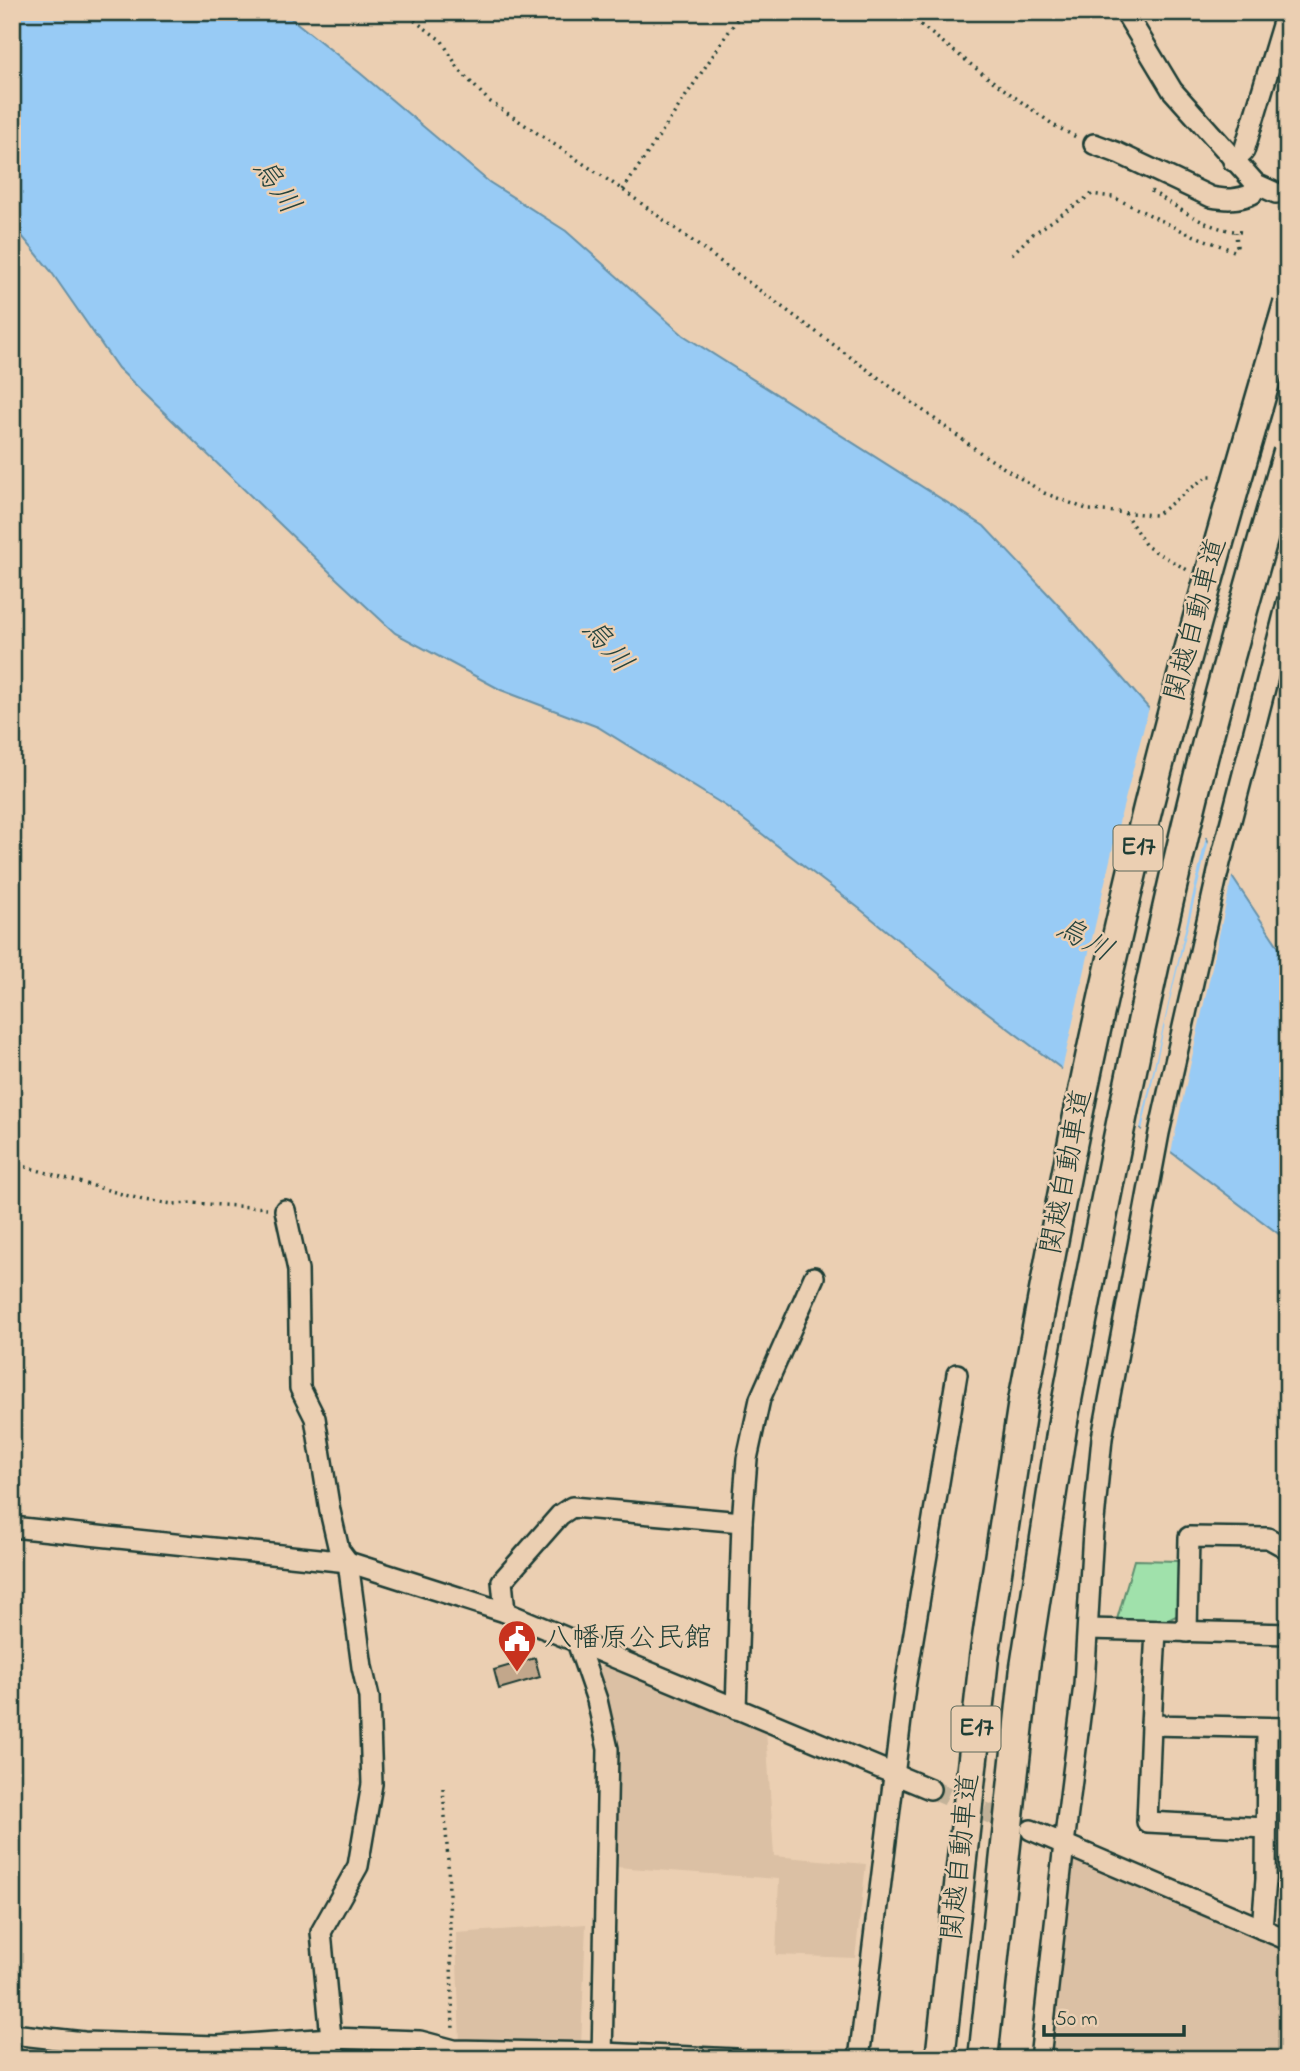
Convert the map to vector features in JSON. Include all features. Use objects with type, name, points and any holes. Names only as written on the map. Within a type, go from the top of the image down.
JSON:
[{"type":"highway","name":"関越自動車道","points":[[940,2059],[984,1658],[1023,1401],[1079,1114],[1114,950],[1197,616],[1288,304]]},
{"type":"highway","name":"関越自動車道","points":[[983,2059],[1025,1667],[1063,1421],[1120,1123],[1156,956],[1203,760],[1288,452]]},
{"type":"street","points":[[1125,12],[1172,90],[1256,184],[1276,193]]},
{"type":"street","points":[[1233,161],[1244,151],[1286,12]]},
{"type":"street","points":[[1094,144],[1211,197],[1226,200],[1243,198],[1252,194],[1256,184]]},
{"type":"street","points":[[1040,2059],[1084,1685],[1093,1531],[1102,1438],[1165,1107],[1220,863],[1288,599]]},
{"type":"street","points":[[285,1210],[298,1270],[300,1388],[314,1418],[339,1550],[348,1562],[362,1667],[369,1697],[372,1784],[358,1866],[321,1932],[331,2038],[326,2059]]},
{"type":"street","points":[[736,1709],[742,1522],[747,1459],[760,1399],[814,1277]]},
{"type":"street","points":[[859,2059],[905,1687],[957,1374]]},
{"type":"street","points":[[505,1612],[502,1581],[560,1515],[572,1507],[742,1522]]},
{"type":"street","points":[[12,1527],[348,1562],[505,1612],[930,1789]]},
{"type":"street","points":[[1187,1632],[1189,1536],[1268,1538],[1288,1549]]},
{"type":"street","points":[[1088,1629],[1288,1634]]},
{"type":"street","points":[[1156,1631],[1147,1822],[1266,1828]]},
{"type":"street","points":[[577,1642],[597,1700],[608,1749],[603,2056]]},
{"type":"street","points":[[1152,1725],[1288,1728]]},
{"type":"street","points":[[1262,1929],[1267,1728]]},
{"type":"street","points":[[1031,1830],[1288,1940]]},
{"type":"street","points":[[12,2034],[83,2051],[217,2052],[331,2038],[420,2041],[454,2050],[736,2059]]},
{"type":"path","points":[[403,12],[442,41],[460,71],[489,101],[623,190],[985,456],[1044,493],[1089,510],[1156,515],[1207,476],[1220,476]]},
{"type":"path","points":[[623,190],[742,12]]},
{"type":"path","points":[[904,12],[1055,126],[1094,144]]},
{"type":"path","points":[[1012,254],[1033,234],[1092,194],[1113,197],[1187,233],[1234,251],[1237,246],[1236,231]]},
{"type":"path","points":[[12,1163],[173,1205],[192,1203],[285,1210]]},
{"type":"path","points":[[443,1788],[454,2050]]},
{"type":"shaded area","points":[[602,1666],[766,1729],[774,1856],[866,1864],[855,1958],[776,1955],[779,1879],[616,1867],[618,1772],[615,1728],[599,1669]]},
{"type":"shaded area","points":[[1070,1856],[1288,1950],[1288,2059],[1053,2059]]},
{"type":"shaded area","points":[[586,1924],[581,2045],[460,2044],[456,1933]]},
{"type":"green space","points":[[1134,1560],[1180,1561],[1178,1615],[1164,1622],[1116,1623]]},
{"type":"water","name":"烏川","points":[[12,12],[283,12],[489,182],[566,231],[683,335],[984,526],[1063,610],[1158,719],[1205,836],[1288,961],[1288,1241],[975,1003],[860,909],[727,807],[598,727],[501,690],[395,633],[338,580],[118,368],[50,270],[12,224]]},
{"type":"pier","points":[[1150,704],[1161,717],[1207,832],[1139,1133],[1061,1074],[1116,834]]},
{"type":"pier","points":[[1210,836],[1233,872],[1170,1157],[1141,1135]]},
{"type":"building","name":"八幡原公民館","points":[[535,1658],[540,1677],[499,1689],[494,1670]]},
{"type":"tunnel","points":[[930,1789],[1019,1826]]},
{"type":"place","name":"八幡原公民館","points":[[517,1673]]}]
